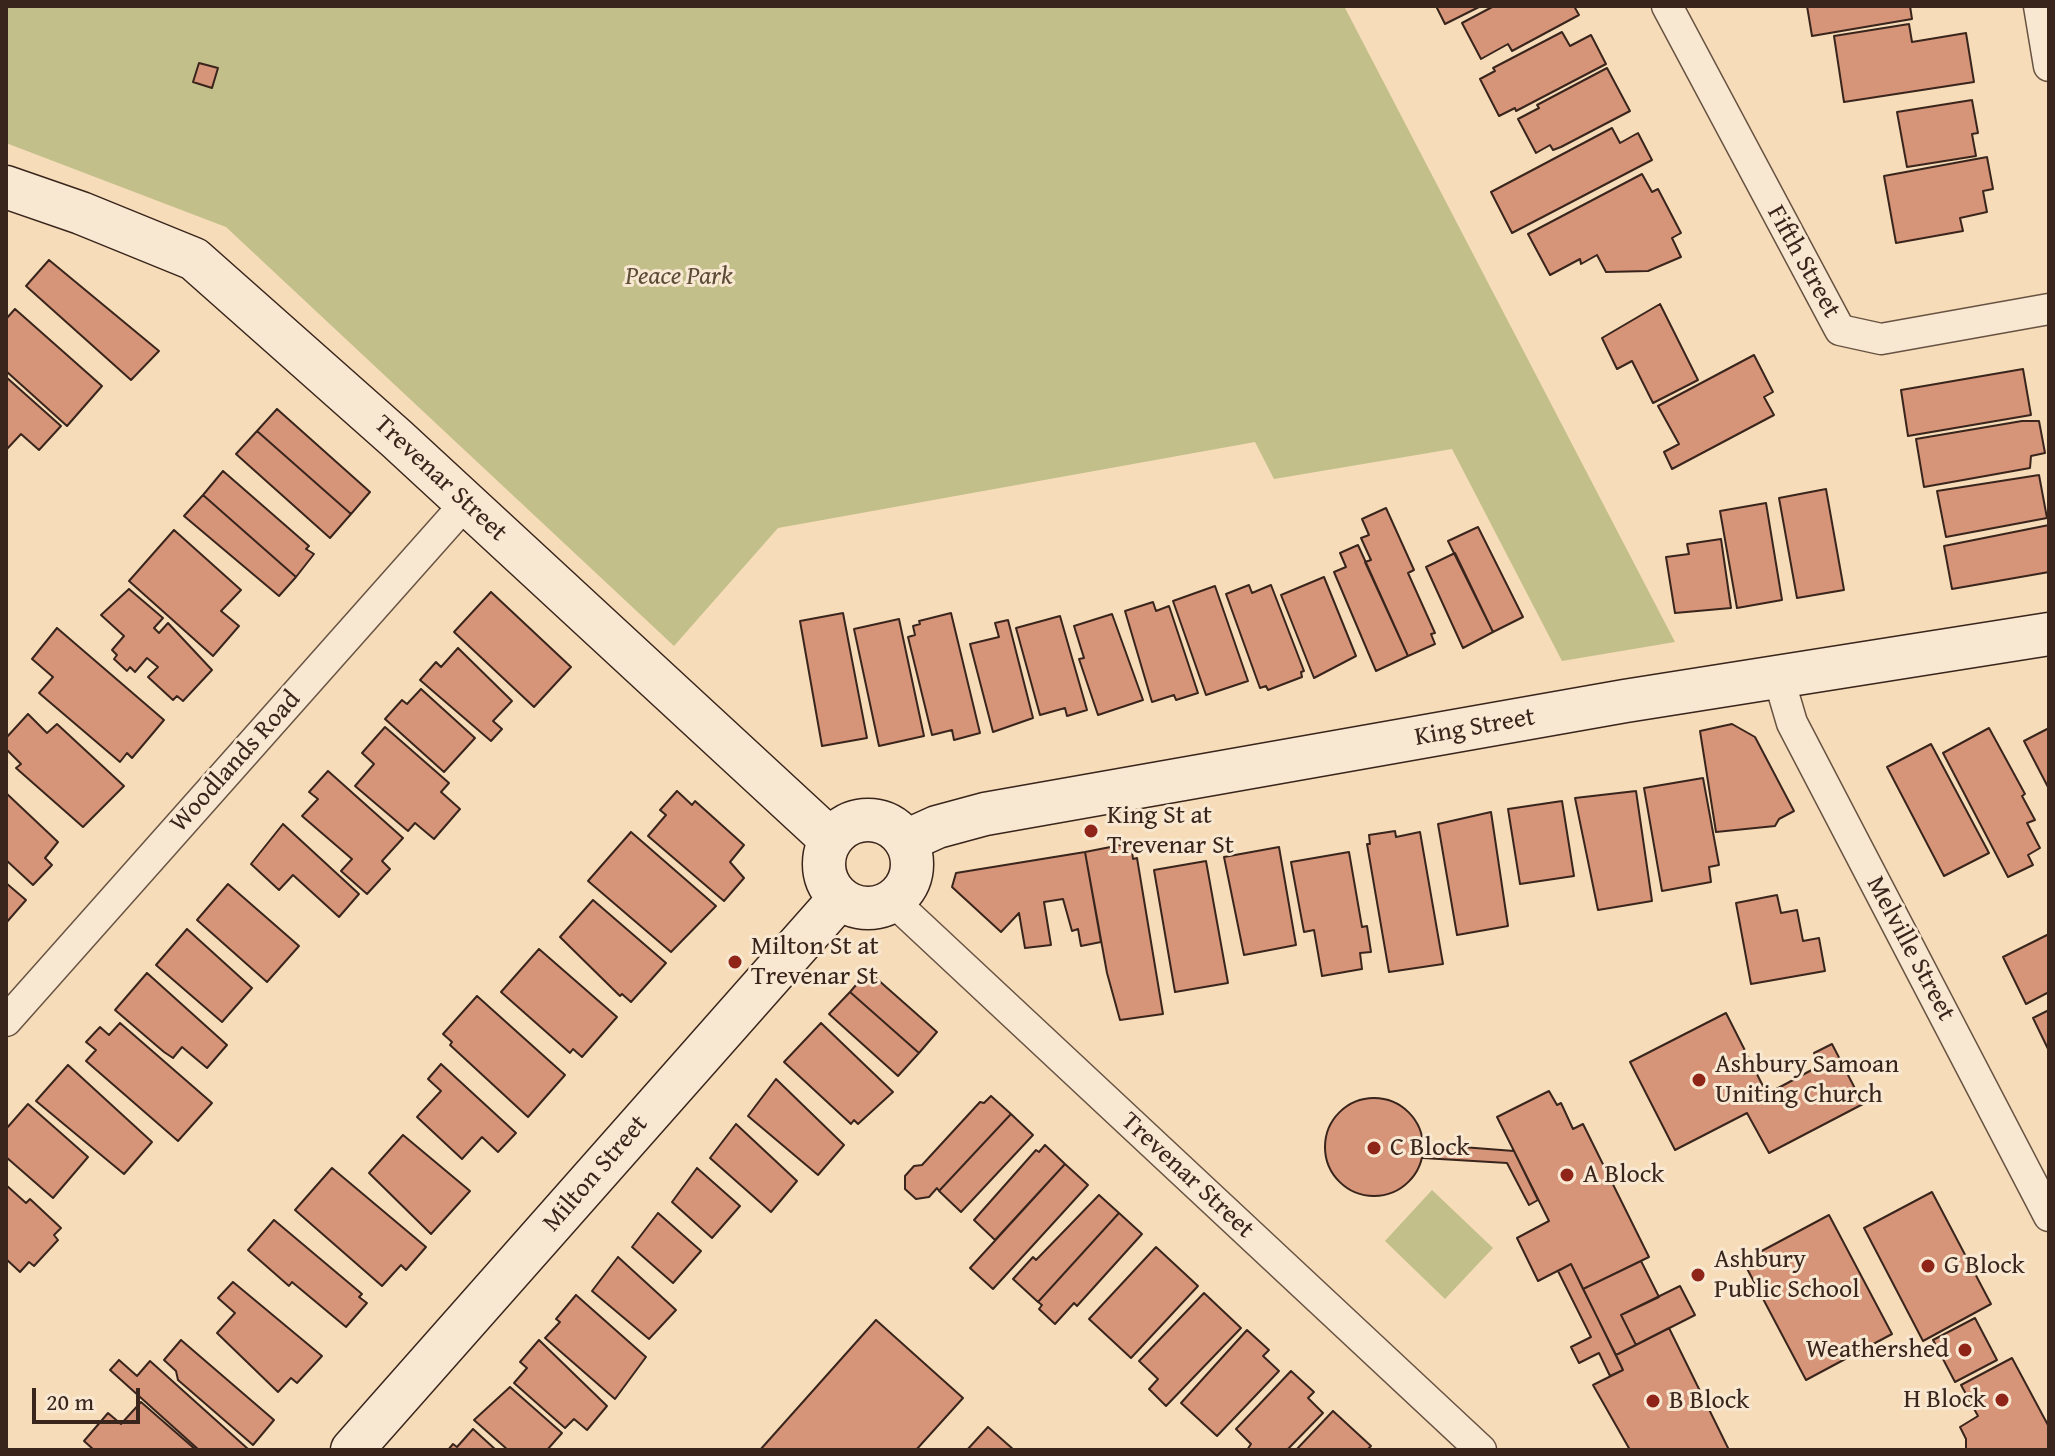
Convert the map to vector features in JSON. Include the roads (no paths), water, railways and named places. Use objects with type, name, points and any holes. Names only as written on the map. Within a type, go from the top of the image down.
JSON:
[{"type":"main road","name":"Trevenar Street","points":[[6,187],[81,213],[194,259],[466,503],[831,840]]},
{"type":"main road","name":"King Street","points":[[906,841],[937,827],[985,814],[1625,701],[2049,634]]},
{"type":"main road","points":[[854,822],[883,822],[906,841],[913,867],[910,880],[893,901],[866,908],[840,898],[826,877],[825,852],[831,840],[854,822]]},
{"type":"main road","name":"Milton Street","points":[[352,1450],[840,898]]},
{"type":"street","name":"Fifth Street","points":[[1667,6],[1840,330],[1881,339],[2049,309]]},
{"type":"street","points":[[2039,6],[2049,66]]},
{"type":"street","name":"Woodlands Road","points":[[6,1021],[466,503]]},
{"type":"street","name":"Melville Street","points":[[1779,679],[1792,723],[2049,1216]]},
{"type":"street","name":"Trevenar Street","points":[[893,901],[1481,1450]]},
{"type":"place","name":"King St at Trevenar St","points":[[1091,831]]},
{"type":"place","name":"Milton St at Trevenar St","points":[[735,962]]},
{"type":"place","name":"Ashbury Samoan Uniting Church","points":[[1699,1080]]},
{"type":"place","name":"C Block","points":[[1374,1148]]},
{"type":"place","name":"A Block","points":[[1567,1175]]},
{"type":"place","name":"G Block","points":[[1928,1266]]},
{"type":"place","name":"Ashbury Public School","points":[[1698,1275]]},
{"type":"place","name":"Weathershed","points":[[1965,1350]]},
{"type":"place","name":"H Block","points":[[2002,1400]]},
{"type":"place","name":"B Block","points":[[1653,1401]]},
{"type":"park label","name":"Peace Park","points":[[679,277]]}]
